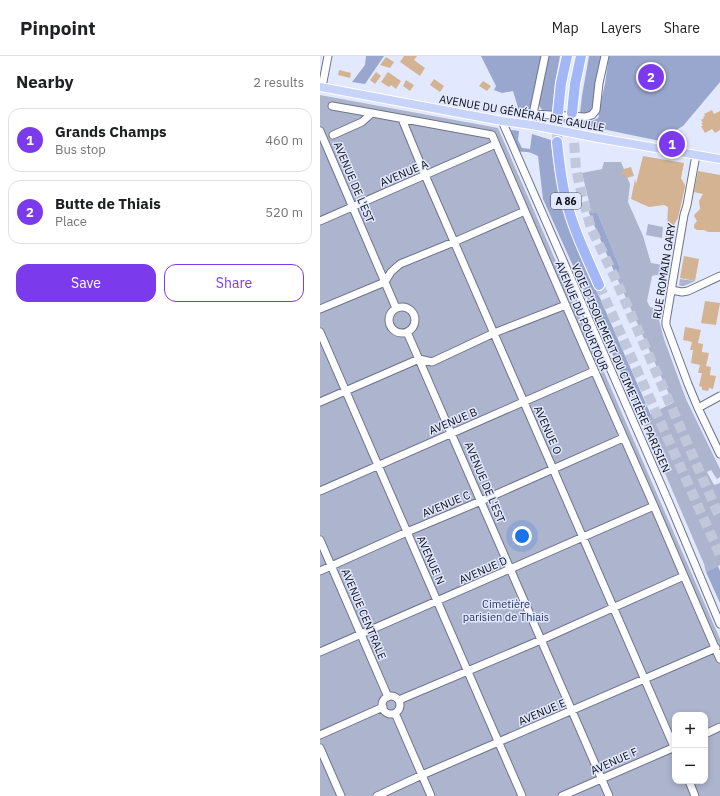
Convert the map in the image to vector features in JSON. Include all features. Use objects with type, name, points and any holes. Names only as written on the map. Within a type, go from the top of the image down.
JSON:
[{"type":"highway","points":[[558,112],[561,83],[567,56]]},
{"type":"highway","points":[[572,113],[575,84],[581,56]]},
{"type":"highway","name":"A 86","points":[[557,142],[560,172],[566,199],[575,228],[599,285]]},
{"type":"main road","name":"AVENUE DU GÉNÉRAL DE GAULLE","points":[[321,87],[502,121],[532,125],[720,159]]},
{"type":"street","points":[[321,87],[322,69],[328,56]]},
{"type":"street","points":[[532,125],[545,56]]},
{"type":"street","points":[[533,114],[585,117],[594,114],[597,107],[599,83],[605,56]]},
{"type":"street","name":"AVENUE DU POURTOUR","points":[[332,106],[492,135],[720,659]]},
{"type":"street","points":[[333,135],[362,122],[372,113]]},
{"type":"street","name":"AVENUE O","points":[[402,119],[454,242],[672,741]]},
{"type":"street","name":"VOIE D'ISOLEMENT DU CIMETIÈRE PARISIEN","points":[[502,121],[670,505],[720,624]]},
{"type":"street","name":"AVENUE DE L'EST","points":[[320,131],[322,140],[396,308]]},
{"type":"street","name":"AVENUE A","points":[[320,221],[496,144]]},
{"type":"street","name":"RUE ROMAIN GARY","points":[[696,155],[688,205],[684,215],[666,325],[698,408],[720,454]]},
{"type":"street","points":[[320,309],[384,282],[391,272],[400,264],[525,211]]},
{"type":"street","points":[[671,290],[682,292],[688,291],[720,276]]},
{"type":"street","points":[[320,402],[419,359],[432,362],[494,334],[566,305]]},
{"type":"street","points":[[404,306],[414,314],[414,326],[407,332],[403,333],[394,331],[389,324],[389,315],[396,308],[404,306]]},
{"type":"street","name":"AVENUE N","points":[[320,332],[522,796]]},
{"type":"street","name":"AVENUE DE L'EST","points":[[407,332],[609,796]]},
{"type":"street","name":"AVENUE B","points":[[320,491],[594,371]]},
{"type":"street","points":[[698,408],[720,396]]},
{"type":"street","name":"AVENUE C","points":[[320,571],[623,438]]},
{"type":"street","name":"AVENUE D","points":[[320,652],[654,506]]},
{"type":"street","name":"AVENUE CENTRALE","points":[[320,540],[388,697]]},
{"type":"street","points":[[399,700],[541,640],[684,576]]},
{"type":"street","name":"AVENUE E","points":[[377,796],[422,775],[716,648]]},
{"type":"street","points":[[393,696],[399,700],[400,706],[395,713],[386,712],[383,707],[384,700],[393,696]]},
{"type":"street","points":[[320,735],[383,707]]},
{"type":"street","points":[[395,713],[431,796]]},
{"type":"street","points":[[708,733],[720,727]]},
{"type":"street","points":[[320,748],[341,796]]},
{"type":"street","name":"AVENUE F","points":[[562,796],[672,749]]},
{"type":"street","points":[[690,784],[695,796]]},
{"type":"green space","name":"Cimetière parisien de Thiais","points":[[320,95],[498,128],[720,639],[720,796],[320,796]]},
{"type":"green space","points":[[551,118],[579,120],[579,124],[551,121]]},
{"type":"green space","points":[[604,162],[621,162],[630,184],[628,202],[643,236],[651,263],[669,266],[667,276],[652,276],[647,301],[650,307],[661,310],[659,320],[664,339],[686,399],[720,469],[720,477],[717,479],[711,470],[707,472],[714,485],[720,483],[720,565],[706,572],[704,564],[642,420],[648,424],[650,421],[650,414],[673,403],[617,278],[620,268],[597,212],[589,213],[588,208],[590,206],[582,173],[602,169]]},
{"type":"green space","points":[[648,224],[663,227],[662,238],[646,235]]},
{"type":"green space","points":[[680,279],[695,281],[681,286],[679,285]]},
{"type":"shaded area","points":[[366,56],[384,56],[365,84],[352,82],[365,65]]},
{"type":"shaded area","points":[[481,56],[542,56],[530,116],[520,114],[513,91],[502,93],[494,90],[496,86]]},
{"type":"shaded area","points":[[547,56],[560,56],[552,112],[543,111],[538,103]]},
{"type":"shaded area","points":[[589,56],[602,56],[592,110],[588,113],[580,113],[582,96]]},
{"type":"shaded area","points":[[609,56],[720,56],[720,82],[683,126],[665,142],[579,124],[579,120],[592,121],[599,116],[598,114],[605,84]]},
{"type":"shaded area","points":[[509,131],[519,131],[518,140],[522,148],[530,149],[532,134],[551,140],[553,161],[561,202],[567,222],[650,413],[650,421],[647,424],[642,420],[543,199],[538,156],[528,152],[518,152]]},
{"type":"shaded area","points":[[597,212],[620,268],[617,278],[589,213]]},
{"type":"shaded area","points":[[718,566],[720,571],[720,603],[706,572]]},
{"type":"building","points":[[404,56],[417,56],[414,60],[425,68],[420,76],[400,62]]},
{"type":"building","points":[[386,57],[394,62],[390,68],[380,65]]},
{"type":"building","points":[[339,70],[351,73],[350,78],[338,75]]},
{"type":"building","points":[[376,72],[381,76],[375,84],[370,80]]},
{"type":"building","points":[[388,72],[401,81],[396,89],[391,85],[389,87],[381,82]]},
{"type":"building","points":[[434,79],[444,86],[440,92],[430,85]]},
{"type":"building","points":[[406,80],[414,85],[410,91],[403,86]]},
{"type":"building","points":[[483,81],[491,86],[487,91],[479,86]]},
{"type":"building","points":[[712,110],[714,114],[720,111],[720,130],[715,133],[712,129],[705,133],[701,126],[703,126],[701,123],[703,123],[701,120],[705,116],[704,114]]},
{"type":"building","points":[[643,156],[684,163],[681,178],[685,187],[678,218],[672,228],[672,238],[666,242],[665,238],[668,207],[664,205],[649,207],[631,199],[635,179],[636,184]]},
{"type":"building","points":[[631,167],[634,176],[626,178],[626,175],[620,174],[624,169]]},
{"type":"building","points":[[698,171],[720,175],[720,232],[708,232],[694,228],[697,221],[694,216],[700,209],[699,201],[703,194],[694,192]]},
{"type":"building","points":[[684,256],[699,259],[695,281],[680,278]]},
{"type":"building","points":[[705,301],[720,303],[716,325],[701,323]]},
{"type":"building","points":[[685,327],[701,330],[698,343],[703,344],[702,352],[709,353],[706,366],[711,367],[710,375],[716,376],[713,389],[709,388],[708,391],[702,390],[702,387],[699,386],[702,373],[698,373],[700,365],[691,363],[693,350],[690,350],[692,342],[683,340]]},
{"type":"tunnel","points":[[557,142],[558,112]]},
{"type":"tunnel","points":[[572,113],[576,169],[591,228],[615,278],[720,518]]},
{"type":"tunnel","points":[[599,285],[720,555]]},
{"type":"place","name":"Butte de Thiais","points":[[651,77]]},
{"type":"place","name":"Grands Champs","points":[[672,144]]}]
